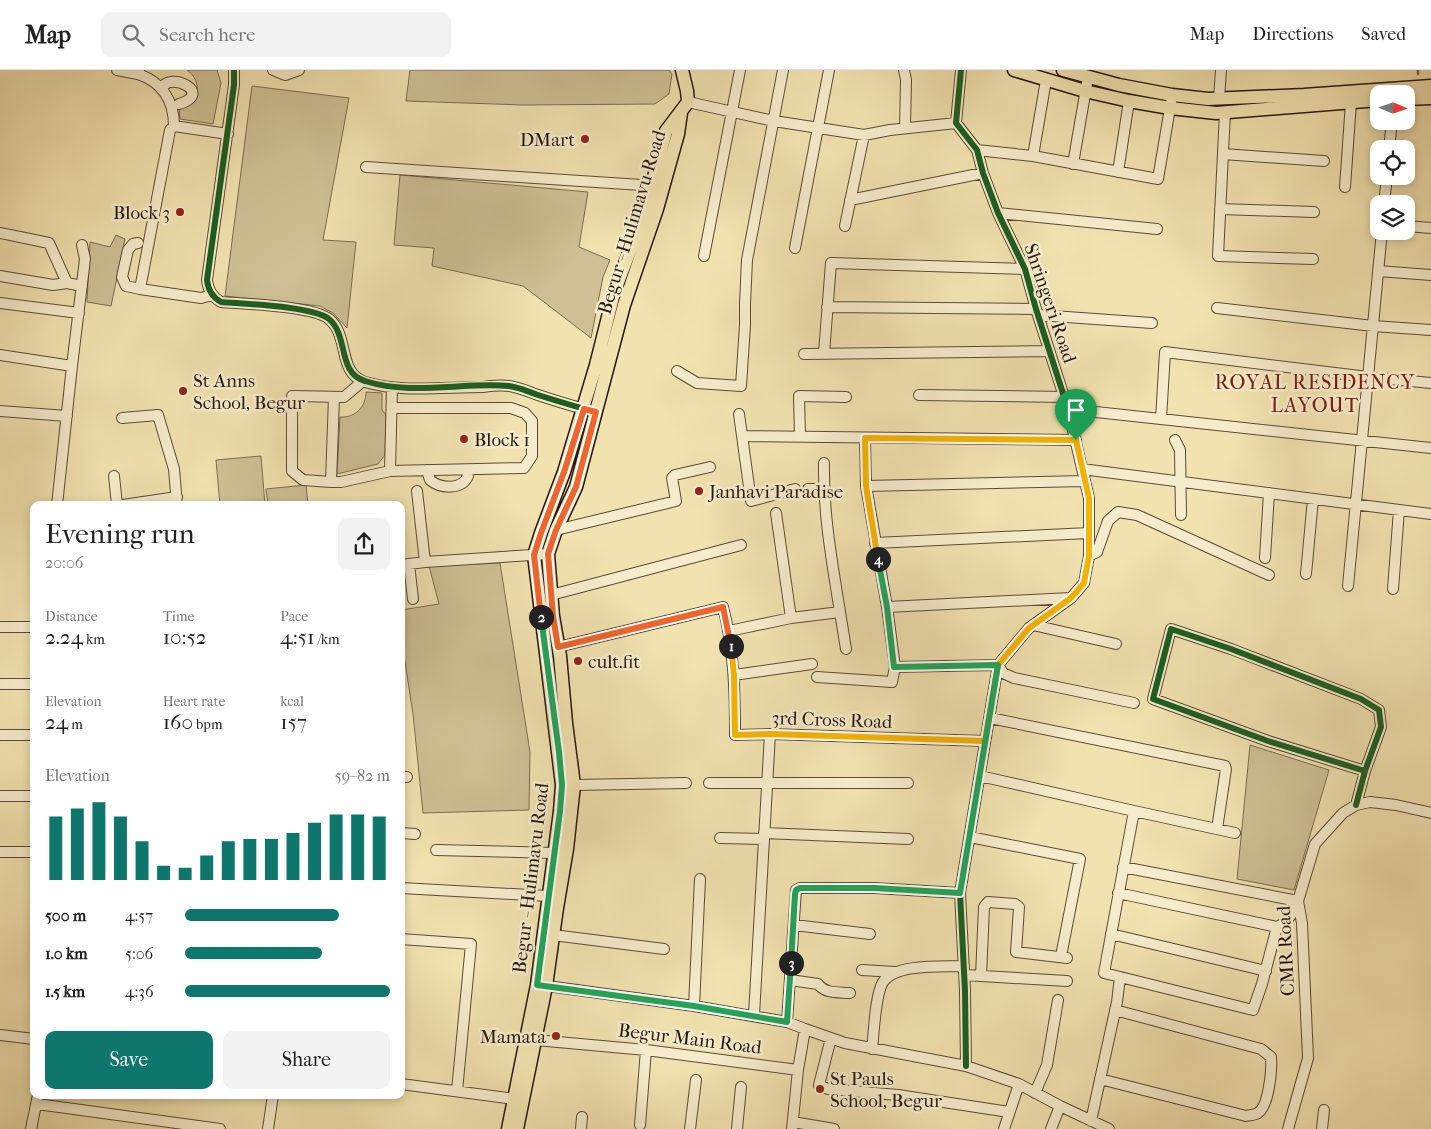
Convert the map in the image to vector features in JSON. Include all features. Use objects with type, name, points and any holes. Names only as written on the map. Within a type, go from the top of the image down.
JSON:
[{"type":"main road","name":"Begur - Hulimavu Road","points":[[531,1038],[553,934],[567,849],[574,785],[553,616],[548,554],[556,530],[576,487],[614,294],[646,208],[658,186],[678,134],[687,91],[682,70]]},
{"type":"main road","points":[[1014,70],[1084,91],[1129,101],[1216,113],[1370,101]]},
{"type":"main road","points":[[1063,70],[1119,85],[1172,95],[1219,99],[1370,92]]},
{"type":"main road","points":[[1415,88],[1431,86]]},
{"type":"main road","points":[[1415,99],[1431,98]]},
{"type":"main road","name":"Begur - Hulimavu Road","points":[[542,986],[548,896],[562,785],[534,555],[564,472],[590,410]]},
{"type":"main road","points":[[508,1129],[518,1099],[531,1038]]},
{"type":"main road","points":[[517,1129],[518,1099]]},
{"type":"street","points":[[117,70],[139,72],[162,89],[170,102],[174,126]]},
{"type":"street","points":[[234,70],[228,134],[207,280],[212,294],[222,302],[308,310],[325,316],[334,324],[340,334],[347,366],[353,374],[363,380],[392,387],[510,386],[590,410]]},
{"type":"street","points":[[273,70],[285,75],[299,70]]},
{"type":"street","points":[[704,256],[740,70]]},
{"type":"street","points":[[677,371],[697,383],[740,386],[745,325],[747,260],[783,70]]},
{"type":"street","points":[[795,248],[829,70]]},
{"type":"street","points":[[904,70],[906,80],[905,128]]},
{"type":"street","points":[[684,108],[733,112],[774,121],[864,134],[956,123],[961,70]]},
{"type":"street","points":[[1219,99],[1221,70]]},
{"type":"street","points":[[162,89],[165,81],[172,75],[181,74],[188,79],[192,92],[188,100],[179,104]]},
{"type":"street","points":[[1073,164],[1088,76]]},
{"type":"street","points":[[1033,156],[1046,80]]},
{"type":"street","points":[[977,150],[1033,156],[1158,179],[1172,95]]},
{"type":"street","points":[[1118,172],[1129,101]]},
{"type":"street","points":[[1345,187],[1351,102]]},
{"type":"street","points":[[1225,112],[1218,256],[1313,259]]},
{"type":"street","name":"Shringeri Road","points":[[956,123],[977,150],[983,174],[998,213],[1025,269],[1068,409],[1089,498],[1089,556]]},
{"type":"street","points":[[174,126],[228,134]]},
{"type":"street","points":[[140,289],[170,130],[174,126]]},
{"type":"street","points":[[845,226],[864,134]]},
{"type":"street","points":[[1223,154],[1324,161]]},
{"type":"street","points":[[366,167],[658,186]]},
{"type":"street","points":[[850,200],[983,174]]},
{"type":"street","points":[[1220,209],[1314,212]]},
{"type":"street","points":[[998,213],[1156,229]]},
{"type":"street","points":[[1415,227],[1431,228]]},
{"type":"street","points":[[0,234],[50,243],[67,283]]},
{"type":"street","points":[[1348,586],[1381,240]]},
{"type":"street","points":[[138,243],[133,244],[128,250],[122,277],[126,286],[201,298],[212,294]]},
{"type":"street","points":[[57,501],[85,258],[82,245]]},
{"type":"street","points":[[824,353],[831,263],[1025,269]]},
{"type":"street","points":[[1378,271],[1431,275]]},
{"type":"street","points":[[0,276],[53,285],[67,283],[82,286]]},
{"type":"street","points":[[0,302],[79,313]]},
{"type":"street","points":[[827,307],[1037,312],[1152,323]]},
{"type":"street","points":[[1217,308],[1373,326],[1431,330]]},
{"type":"street","points":[[804,354],[1050,351]]},
{"type":"street","points":[[1161,419],[1165,352],[1431,383]]},
{"type":"street","points":[[0,355],[72,366]]},
{"type":"street","points":[[363,380],[344,397],[292,396],[292,471],[303,480],[341,482],[390,471],[524,468],[532,456],[531,418],[525,413],[511,408],[392,408]]},
{"type":"street","points":[[390,471],[392,387]]},
{"type":"street","points":[[919,395],[1064,397]]},
{"type":"street","points":[[800,436],[799,396],[846,396]]},
{"type":"street","points":[[330,482],[334,397]]},
{"type":"street","points":[[1068,409],[1431,448]]},
{"type":"street","points":[[0,411],[67,416]]},
{"type":"street","points":[[739,414],[751,502],[795,489]]},
{"type":"street","points":[[122,418],[158,416],[174,469],[177,501]]},
{"type":"street","points":[[742,436],[1076,440]]},
{"type":"street","points":[[817,676],[892,682],[894,667],[887,607],[866,486],[865,438]]},
{"type":"street","points":[[1176,440],[1180,450],[1182,482],[1180,515]]},
{"type":"street","points":[[824,462],[823,489],[846,648]]},
{"type":"street","points":[[556,530],[676,500],[672,478],[675,475],[710,467]]},
{"type":"street","points":[[1082,469],[1431,514]]},
{"type":"street","points":[[427,470],[430,480],[440,486],[458,486],[464,483],[468,476]]},
{"type":"street","points":[[114,476],[117,501]]},
{"type":"street","points":[[866,486],[1085,481]]},
{"type":"street","points":[[808,489],[823,489]]},
{"type":"street","points":[[417,492],[425,562]]},
{"type":"street","points":[[1265,558],[1269,493]]},
{"type":"street","points":[[1306,574],[1313,499]]},
{"type":"street","points":[[1393,589],[1399,510]]},
{"type":"street","points":[[966,1066],[960,893],[998,665],[1032,625],[1071,598],[1084,583],[1089,556],[1097,552],[1108,521],[1118,512],[1137,515],[1270,575]]},
{"type":"street","points":[[776,513],[791,618]]},
{"type":"street","points":[[876,543],[1089,533]]},
{"type":"street","points":[[551,594],[741,545]]},
{"type":"street","points":[[414,599],[405,565],[548,554]]},
{"type":"street","points":[[887,607],[1071,598]]},
{"type":"street","name":"3rd Cross Road","points":[[558,647],[723,607],[729,631],[734,675],[735,735],[770,734],[985,741]]},
{"type":"street","points":[[729,631],[791,618],[840,612]]},
{"type":"street","points":[[1032,625],[1116,644]]},
{"type":"street","points":[[0,627],[30,627]]},
{"type":"street","points":[[1365,771],[1268,741],[1153,699],[1171,629],[1231,649],[1344,692],[1361,699],[1379,710],[1381,727],[1365,771],[1356,805],[1370,802],[1396,805],[1431,813]]},
{"type":"street","points":[[734,675],[812,664]]},
{"type":"street","points":[[894,667],[998,665]]},
{"type":"street","points":[[998,665],[1003,673],[1014,678],[1134,703]]},
{"type":"street","points":[[0,684],[30,684]]},
{"type":"street","points":[[990,718],[1225,766],[1217,829]]},
{"type":"street","points":[[0,735],[30,734]]},
{"type":"street","points":[[754,1016],[770,734]]},
{"type":"street","points":[[980,776],[1235,833]]},
{"type":"street","points":[[574,785],[686,783]]},
{"type":"street","points":[[709,783],[908,783]]},
{"type":"street","points":[[0,796],[30,796]]},
{"type":"street","name":"CMR Road","points":[[1288,1129],[1308,1058],[1302,923],[1298,901],[1315,844],[1344,813],[1356,805]]},
{"type":"street","points":[[1134,810],[1104,973],[1253,1010],[1277,927]]},
{"type":"street","points":[[405,834],[416,834]]},
{"type":"street","points":[[720,838],[764,836],[908,839]]},
{"type":"street","points":[[970,837],[1080,859],[1064,954],[1016,952],[1019,906],[988,902],[984,907],[981,976]]},
{"type":"street","points":[[436,850],[554,853]]},
{"type":"street","points":[[0,852],[30,852]]},
{"type":"street","points":[[1118,893],[1277,927],[1288,920],[1298,901],[1123,867]]},
{"type":"street","points":[[694,1006],[700,879]]},
{"type":"street","points":[[405,888],[548,896]]},
{"type":"street","points":[[787,1022],[796,890],[800,888],[874,888],[960,893]]},
{"type":"street","points":[[794,925],[870,934]]},
{"type":"street","points":[[553,934],[664,949]]},
{"type":"street","points":[[1111,934],[1266,970]]},
{"type":"street","points":[[405,939],[471,944],[457,1091]]},
{"type":"street","points":[[872,1049],[880,990],[888,976],[895,972],[911,968],[964,971],[981,976],[1067,981]]},
{"type":"street","points":[[862,970],[895,972]]},
{"type":"street","points":[[1095,1125],[1100,1079],[1120,977]]},
{"type":"street","points":[[790,980],[818,984],[822,989],[830,992],[850,993]]},
{"type":"street","name":"Begur Main Road","points":[[542,986],[694,1006],[787,1022],[831,1038],[872,1049],[966,1066],[1019,1084],[1095,1125],[1109,1129]]},
{"type":"street","points":[[1035,1092],[1047,1065],[1058,1000]]},
{"type":"street","points":[[1100,1079],[1246,1116],[1258,1113],[1265,1105],[1272,1068],[1271,1057],[1261,1049],[1115,1010]]},
{"type":"street","points":[[805,1029],[792,1126],[834,1129]]},
{"type":"street","points":[[0,1035],[30,1039]]},
{"type":"street","name":"Begur Main Road","points":[[531,1038],[646,1050],[798,1070]]},
{"type":"street","points":[[831,1038],[819,1085],[828,1089],[898,1095],[1010,1112]]},
{"type":"street","points":[[640,1125],[646,1050]]},
{"type":"street","points":[[690,1129],[696,1080]]},
{"type":"street","points":[[405,1084],[518,1099]]},
{"type":"street","points":[[1004,1129],[1019,1084]]},
{"type":"street","points":[[737,1129],[741,1087]]},
{"type":"street","points":[[31,1129],[38,1099],[220,1129]]},
{"type":"street","points":[[268,1129],[272,1099]]},
{"type":"street","points":[[1052,1129],[1060,1106]]},
{"type":"street","points":[[1322,1129],[1324,1110]]},
{"type":"street","points":[[581,1129],[582,1118]]},
{"type":"shaded area","points":[[187,70],[217,70],[221,83],[213,124],[180,119],[179,109],[191,103],[197,92],[196,81]]},
{"type":"shaded area","points":[[410,70],[669,70],[672,74],[669,94],[655,104],[523,105],[406,101]]},
{"type":"shaded area","points":[[252,86],[349,98],[323,240],[356,242],[347,328],[333,313],[320,306],[225,296]]},
{"type":"shaded area","points":[[400,175],[588,192],[579,247],[610,260],[603,277],[591,338],[523,286],[432,266],[434,248],[394,245]]},
{"type":"shaded area","points":[[116,235],[125,239],[111,306],[87,302],[90,242],[110,247]]},
{"type":"shaded area","points":[[366,392],[382,393],[382,410],[386,415],[385,455],[378,464],[337,474],[340,417],[350,416],[359,410],[364,402]]},
{"type":"shaded area","points":[[261,456],[265,501],[220,501],[216,460]]},
{"type":"shaded area","points":[[306,485],[308,501],[268,501],[266,489]]},
{"type":"shaded area","points":[[500,563],[530,752],[529,810],[423,813],[413,714],[405,662],[405,609],[439,604],[429,566]]},
{"type":"shaded area","points":[[1250,745],[1329,770],[1294,890],[1237,879]]},
{"type":"cycle path","points":[[234,70],[234,85],[207,280],[209,290],[215,298],[221,302],[294,308],[309,311],[329,319],[339,335],[350,370],[356,377],[365,381],[401,388],[509,386],[596,412]]},
{"type":"cycle path","points":[[961,70],[956,123],[977,150],[983,173],[998,213],[1025,269],[1068,409],[1089,498],[1089,556],[1084,583],[1071,598],[1029,628],[998,665],[960,893],[965,991],[966,1066]]},
{"type":"cycle path","points":[[1356,805],[1365,771],[1381,727],[1379,710],[1361,699],[1231,649],[1171,629],[1153,699],[1268,741],[1365,771]]},
{"type":"place","name":"DMart","points":[[585,139]]},
{"type":"place","name":"Block 3","points":[[180,212]]},
{"type":"place","name":"St Anns School, Begur","points":[[183,391]]},
{"type":"place","name":"Block 1","points":[[464,439]]},
{"type":"place","name":"Janhavi Paradise","points":[[699,491]]},
{"type":"place","name":"cult.fit","points":[[578,661]]},
{"type":"place","name":"Mamata","points":[[556,1036]]},
{"type":"place","name":"St Pauls School, Begur","points":[[820,1089]]},
{"type":"district","name":"ROYAL RESIDENCY LAYOUT","points":[[1315,394]]},
{"type":"route","points":[[1076,440],[865,438],[866,486],[887,607],[894,667],[998,665],[960,893],[874,888],[800,888],[796,890],[787,1022],[694,1006],[537,985],[562,785],[534,555],[584,409],[596,412],[576,487],[556,530],[548,554],[553,616],[558,647],[723,607],[729,631],[734,675],[735,735],[770,734],[985,741],[998,665],[1032,625],[1071,598],[1084,583],[1088,570],[1089,498],[1076,440]]}]
